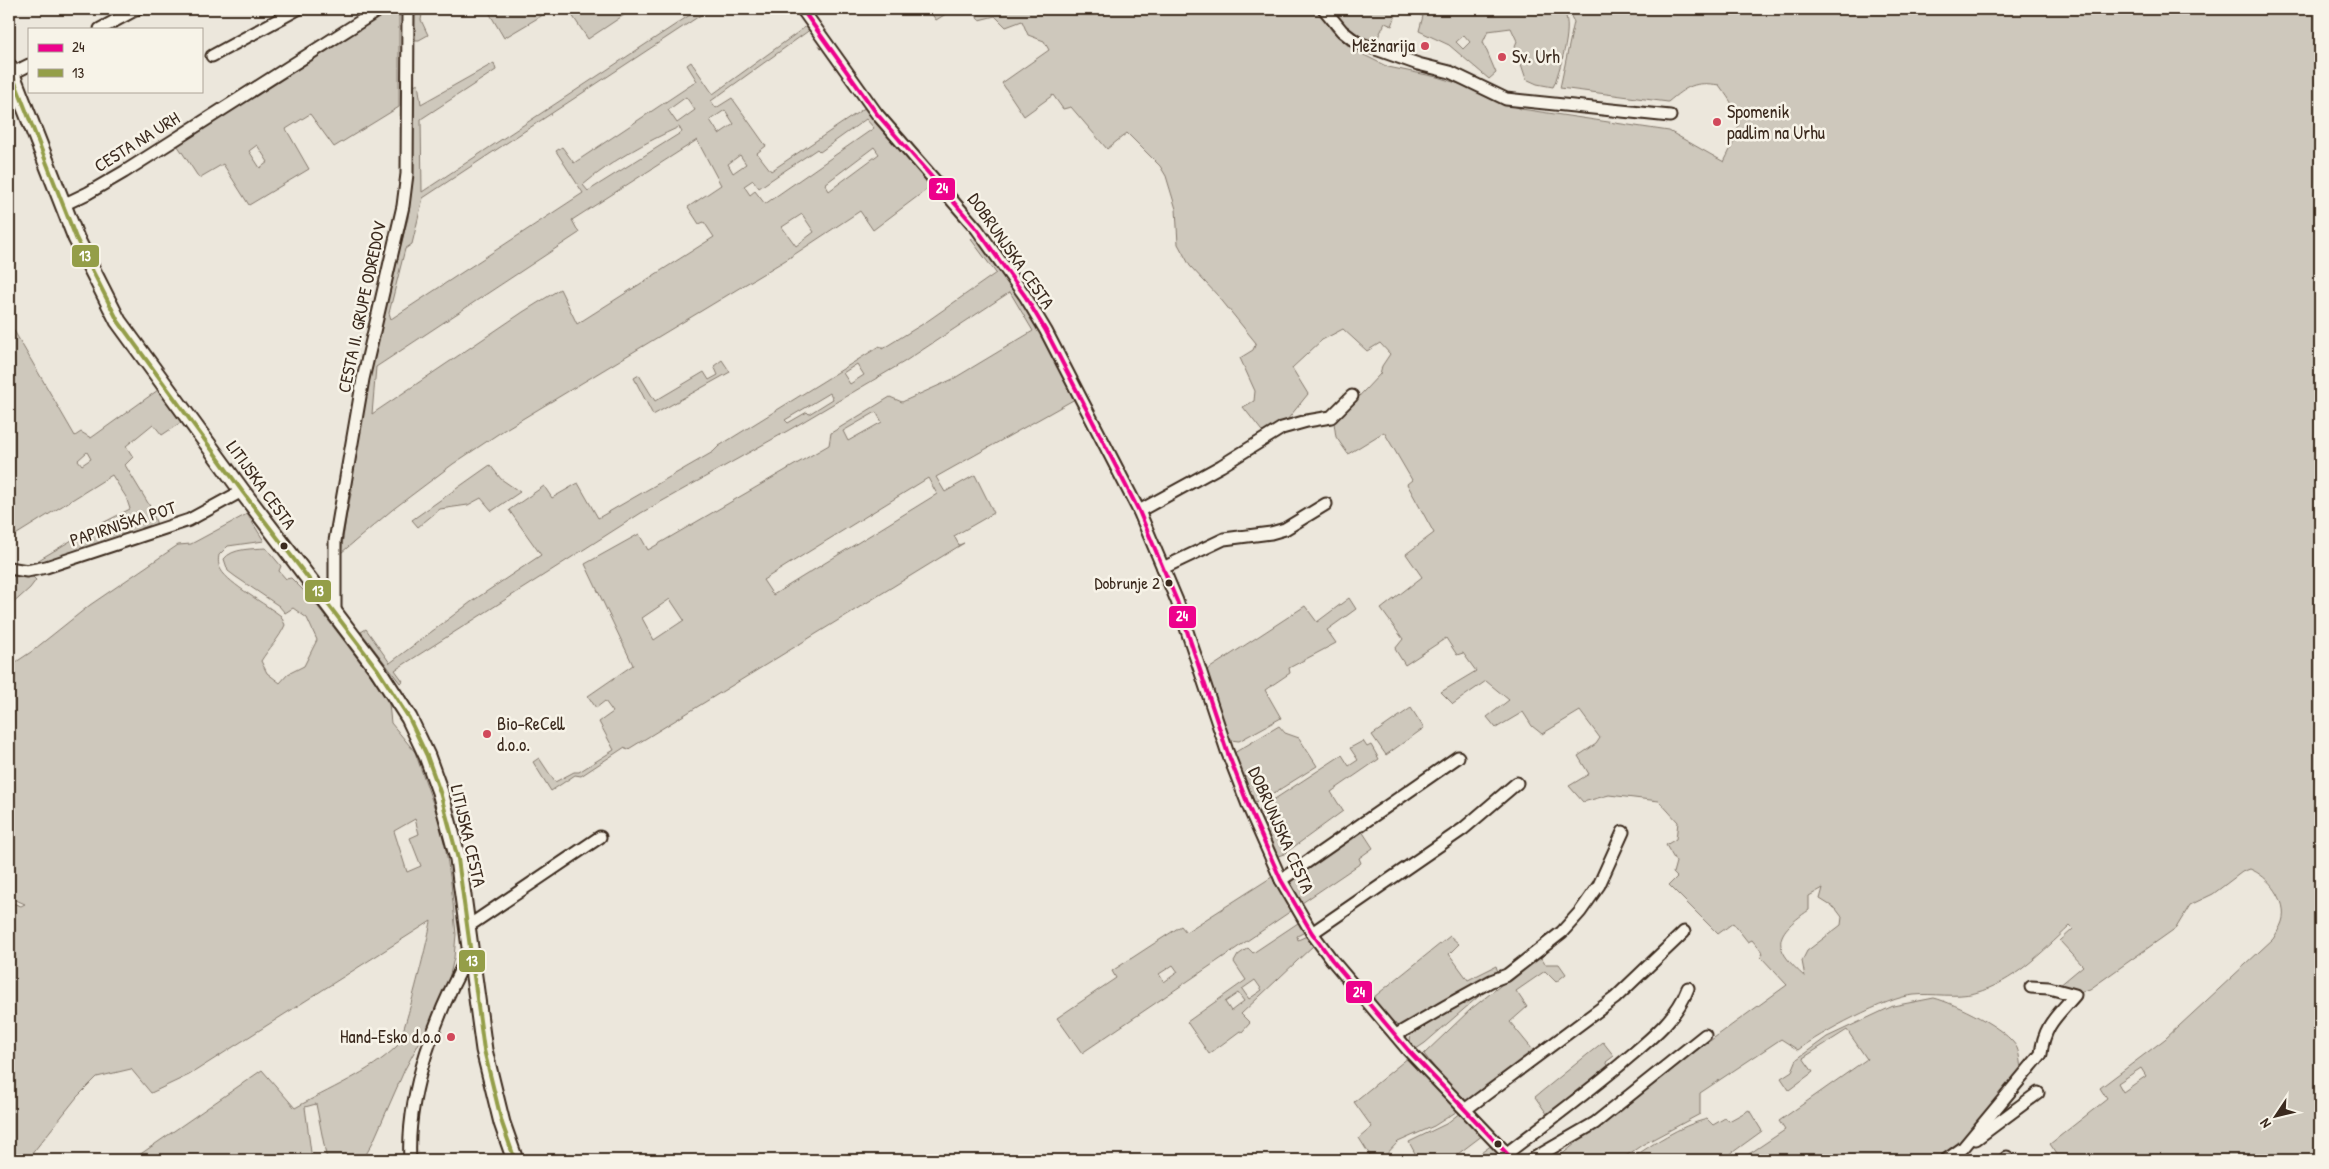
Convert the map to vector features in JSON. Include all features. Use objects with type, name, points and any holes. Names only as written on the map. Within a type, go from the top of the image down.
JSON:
[{"type":"main road","name":"LITIJSKA CESTA","points":[[10,70],[83,252],[118,321],[242,491],[335,611],[395,694],[427,756],[440,792],[458,859],[488,1072],[502,1123],[515,1160]]},
{"type":"street","points":[[102,28],[136,9]]},
{"type":"street","points":[[212,56],[298,9]]},
{"type":"street","name":"CESTA NA URH","points":[[63,205],[88,194],[124,172],[380,9]]},
{"type":"street","name":"CESTA II. GRUPE ODREDOV","points":[[335,611],[335,541],[363,379],[402,206],[407,174],[408,9]]},
{"type":"street","name":"DOBRUNJSKA CESTA","points":[[802,9],[877,114],[958,205],[1025,296],[1140,512],[1177,601],[1227,751],[1280,880],[1312,933],[1332,960],[1396,1035],[1510,1156]]},
{"type":"street","points":[[1324,9],[1342,31],[1356,42],[1418,64],[1450,72],[1506,99],[1670,116]]},
{"type":"street","points":[[10,70],[28,65]]},
{"type":"street","points":[[1140,512],[1221,466],[1282,428],[1307,421],[1331,418],[1352,396]]},
{"type":"street","name":"PAPIRNIŠKA POT","points":[[9,568],[27,571],[46,567],[189,520],[242,491]]},
{"type":"street","points":[[1163,568],[1224,539],[1271,533],[1285,529],[1326,504]]},
{"type":"street","points":[[1280,880],[1458,757]]},
{"type":"street","points":[[1312,933],[1463,829],[1517,783]]},
{"type":"street","points":[[1396,1035],[1483,985],[1507,975],[1562,932],[1580,912],[1599,885],[1623,832]]},
{"type":"street","name":"LITIJSKA CESTA","points":[[467,927],[600,837]]},
{"type":"street","points":[[1466,1110],[1615,998],[1684,932]]},
{"type":"street","points":[[410,1160],[409,1136],[418,1085],[442,1005],[470,953]]},
{"type":"street","points":[[1963,1148],[2041,1054],[2043,1037],[2051,1022],[2075,995],[2049,988],[2031,987]]},
{"type":"street","points":[[1510,1156],[1648,1040],[1673,1016],[1684,1000],[1688,988]]},
{"type":"street","points":[[1532,1160],[1595,1124],[1705,1035]]},
{"type":"street","points":[[1946,1160],[2038,1093]]},
{"type":"shaded area","points":[[384,9],[399,9],[399,107],[334,147],[310,114],[286,129],[309,169],[249,205],[223,164],[199,178],[176,143]],"holes":[[[257,145],[268,162],[260,168],[249,151]]]},
{"type":"shaded area","points":[[414,9],[423,9],[421,20],[428,35],[419,40],[415,40]]},
{"type":"shaded area","points":[[487,9],[553,9],[504,38]]},
{"type":"shaded area","points":[[568,9],[633,9],[588,39]]},
{"type":"shaded area","points":[[699,9],[710,9],[423,198],[412,244],[405,249],[389,313],[391,319],[583,193],[556,151],[562,147],[574,163],[697,81],[687,65],[691,62],[713,94],[808,25],[811,29],[711,101],[716,108],[732,98],[766,146],[757,153],[771,171],[866,107],[930,183],[930,187],[873,230],[860,211],[789,258],[504,430],[453,464],[392,510],[341,553],[352,490],[351,480],[380,321],[408,218],[413,178],[414,85],[418,83],[421,104],[494,63],[496,70],[421,119],[422,192]],"holes":[[[686,97],[695,110],[677,123],[668,110]],[[725,110],[734,124],[719,134],[710,120]],[[866,119],[874,128],[765,204],[755,191],[750,195],[744,186],[753,180],[759,188],[817,149],[820,152]],[[679,127],[682,132],[588,191],[583,185],[617,160]],[[697,140],[721,185],[688,207],[699,224],[704,222],[714,237],[577,324],[560,289],[372,414],[376,367],[579,233],[572,220]],[[874,147],[879,154],[829,191],[825,184]],[[740,155],[746,164],[733,173],[728,164]],[[802,214],[814,232],[796,246],[782,227]]]},
{"type":"shaded area","points":[[928,9],[954,9],[936,20]]},
{"type":"shaded area","points":[[984,9],[1317,9],[1332,31],[1352,49],[1388,67],[1437,77],[1466,86],[1521,109],[1669,131],[1724,162],[1735,139],[1738,122],[1733,106],[1719,85],[1697,84],[1681,92],[1668,102],[1560,88],[1574,22],[1567,9],[2320,9],[2320,1160],[2061,1160],[2050,1144],[2107,1099],[2100,1088],[2165,1039],[2273,939],[2282,922],[2283,914],[2280,898],[2264,877],[2250,869],[2242,872],[2213,894],[2190,905],[2176,928],[2090,989],[2079,992],[2059,986],[2083,966],[2060,941],[2073,929],[2070,926],[2026,966],[1989,988],[1968,994],[1902,997],[1854,1017],[1798,1050],[1781,1039],[1700,1093],[1700,1114],[1642,1145],[1620,1160],[1555,1160],[1638,1093],[1787,985],[1761,957],[1763,953],[1752,940],[1748,942],[1733,923],[1718,934],[1669,885],[1677,877],[1673,873],[1676,862],[1666,845],[1676,839],[1678,822],[1659,801],[1609,795],[1583,802],[1569,786],[1589,774],[1578,756],[1596,744],[1600,738],[1580,711],[1542,734],[1532,726],[1523,712],[1496,728],[1487,717],[1509,700],[1486,681],[1453,704],[1441,692],[1476,671],[1463,653],[1457,655],[1446,638],[1405,665],[1395,649],[1403,639],[1381,609],[1422,577],[1406,554],[1434,533],[1407,484],[1412,480],[1384,432],[1348,454],[1336,437],[1334,423],[1380,374],[1382,366],[1390,354],[1380,343],[1367,351],[1343,329],[1322,340],[1292,368],[1308,394],[1287,420],[1265,435],[1243,407],[1254,401],[1255,391],[1240,358],[1253,350],[1256,343],[1219,297],[1190,266],[1178,244],[1176,209],[1166,176],[1160,166],[1127,133],[1107,149],[1071,107],[1063,109],[1053,95],[1024,116],[1002,83],[1049,50],[1044,41],[1028,35],[1022,21],[1006,27],[995,16],[979,20],[975,14]],"holes":[[[1823,888],[1820,899],[1836,909],[1842,917],[1841,925],[1807,951],[1802,961],[1805,977],[1787,958],[1782,950],[1781,942],[1788,927],[1809,910],[1809,896]],[[2141,1068],[2146,1076],[2123,1092],[2118,1083]]]},
{"type":"shaded area","points":[[1332,9],[1398,9],[1392,26],[1385,23],[1374,45],[1346,26]]},
{"type":"shaded area","points":[[1406,9],[1563,9],[1566,16],[1567,35],[1563,56],[1553,87],[1537,84],[1526,79],[1515,46],[1517,41],[1511,28],[1488,31],[1483,42],[1496,73],[1489,79],[1449,45],[1419,31],[1423,16]],"holes":[[[1464,35],[1470,42],[1463,49],[1456,42]]]},
{"type":"shaded area","points":[[970,238],[982,246],[1012,285],[1043,337],[1075,399],[936,477],[945,492],[975,475],[994,513],[954,536],[959,545],[964,543],[627,750],[625,747],[581,776],[575,775],[551,791],[533,762],[539,758],[555,782],[574,772],[579,772],[614,750],[599,722],[613,712],[605,701],[596,708],[588,696],[633,665],[585,564],[639,534],[648,550],[829,445],[831,433],[890,397],[902,402],[953,379],[1033,331],[1010,292],[904,362],[789,430],[641,513],[395,670],[403,681],[400,683],[361,632],[366,629],[390,663],[471,602],[541,555],[509,510],[544,486],[552,498],[578,483],[598,518],[713,452],[719,446],[880,346],[882,349],[926,322],[996,273]],"holes":[[[857,364],[864,375],[850,384],[843,373]],[[830,393],[833,399],[809,414],[807,412],[788,423],[785,420]],[[876,412],[882,422],[848,441],[843,431]],[[928,478],[937,494],[773,595],[763,580]],[[670,599],[684,620],[654,640],[642,618]]]},
{"type":"shaded area","points":[[9,322],[75,436],[81,432],[91,438],[158,390],[183,421],[162,435],[153,424],[126,446],[133,457],[125,465],[151,508],[157,525],[126,533],[67,555],[37,563],[37,561],[87,531],[130,509],[126,497],[112,475],[9,539]],"holes":[[[87,452],[91,459],[82,465],[78,460]]]},
{"type":"shaded area","points":[[722,360],[730,372],[653,415],[634,378],[639,375],[655,401],[704,372],[709,380],[718,375],[714,366]]},
{"type":"shaded area","points":[[490,465],[501,479],[520,492],[492,511],[481,498],[468,505],[440,509],[418,527],[412,520]]},
{"type":"shaded area","points":[[247,514],[264,541],[228,546],[219,555],[218,562],[225,576],[281,616],[285,625],[261,661],[267,673],[280,683],[288,674],[304,666],[317,640],[307,618],[293,608],[285,613],[279,606],[228,571],[224,559],[237,551],[266,548],[281,566],[279,571],[286,579],[291,578],[312,599],[383,692],[389,704],[391,723],[415,752],[443,832],[456,934],[454,958],[445,995],[405,1069],[373,1142],[363,1160],[327,1160],[316,1104],[305,1107],[312,1160],[132,1160],[262,1070],[295,1108],[375,1064],[397,1046],[400,1040],[416,987],[431,921],[189,1075],[151,1093],[131,1069],[97,1077],[77,1097],[27,1160],[9,1160],[9,902],[21,906],[25,904],[9,897],[9,658],[16,662],[90,605],[178,545],[191,544]],"holes":[[[415,819],[419,834],[410,838],[421,866],[407,872],[394,831]]]},
{"type":"shaded area","points":[[9,575],[33,577],[36,580],[9,607]]},
{"type":"shaded area","points":[[1349,598],[1356,609],[1327,630],[1336,643],[1289,668],[1290,673],[1265,690],[1281,718],[1239,741],[1230,740],[1208,678],[1207,670],[1305,606],[1317,622]]},
{"type":"shaded area","points":[[1411,708],[1424,728],[1386,755],[1372,735]]},
{"type":"shaded area","points":[[1279,726],[1285,733],[1299,738],[1317,766],[1266,798],[1257,802],[1251,800],[1234,753]]},
{"type":"shaded area","points":[[1363,741],[1367,747],[1371,745],[1379,759],[1331,792],[1343,811],[1284,854],[1278,856],[1273,851],[1257,816],[1261,808],[1342,755],[1349,766],[1358,760],[1350,748]]},
{"type":"shaded area","points":[[1360,828],[1373,848],[1359,858],[1361,863],[1302,903],[1289,881]]},
{"type":"shaded area","points":[[1275,875],[1294,909],[1082,1053],[1057,1018],[1116,978],[1112,971],[1181,926],[1186,932]],"holes":[[[1173,965],[1178,972],[1164,982],[1159,974]]]},
{"type":"shaded area","points":[[1301,921],[1307,931],[1297,936],[1298,940],[1309,935],[1315,944],[1241,1014],[1250,1023],[1242,1032],[1240,1031],[1209,1054],[1187,1022],[1246,980],[1234,962],[1238,955],[1248,948],[1253,953]],"holes":[[[1255,980],[1262,990],[1249,999],[1242,989]],[[1238,993],[1244,1001],[1231,1011],[1225,1002]]]},
{"type":"shaded area","points":[[1450,936],[1459,944],[1449,954],[1468,980],[1496,966],[1498,972],[1405,1027],[1398,1027],[1376,1003],[1374,997]]},
{"type":"shaded area","points":[[1539,955],[1545,964],[1559,964],[1566,974],[1556,982],[1545,971],[1516,991],[1527,1007],[1510,1022],[1537,1055],[1471,1100],[1465,1101],[1444,1080],[1424,1054],[1471,1009]]},
{"type":"shaded area","points":[[1486,990],[1416,1049],[1410,1041],[1411,1032]]},
{"type":"shaded area","points":[[1934,998],[1967,1011],[2003,1033],[2017,1048],[2022,1075],[1959,1148],[1942,1160],[1740,1160],[1785,1130],[1779,1121],[1867,1059],[1847,1030],[1803,1058],[1813,1072],[1789,1090],[1781,1078],[1792,1071],[1797,1059],[1827,1037],[1893,1006]]},
{"type":"shaded area","points":[[1603,1042],[1614,1056],[1606,1062],[1610,1068],[1550,1118],[1535,1097]]},
{"type":"shaded area","points":[[1409,1057],[1459,1110],[1434,1126],[1398,1142],[1381,1160],[1373,1160],[1359,1138],[1372,1127],[1354,1102]]},
{"type":"shaded area","points":[[1749,1110],[1762,1131],[1722,1160],[1629,1160],[1666,1136],[1686,1126],[1707,1119],[1713,1125],[1725,1118],[1729,1121]]},
{"type":"shaded area","points":[[1461,1112],[1483,1135],[1450,1160],[1410,1160],[1416,1155],[1409,1142],[1446,1124]]},
{"type":"shaded area","points":[[1492,1145],[1505,1160],[1471,1160]]},
{"type":"transit line","name":"24","points":[[802,9],[877,114],[977,229],[1025,296],[1046,331],[1139,511],[1177,601],[1227,751],[1250,810],[1281,880],[1312,933],[1332,960],[1408,1050],[1513,1160]]},
{"type":"transit line","name":"13","points":[[9,67],[76,238],[118,321],[242,491],[378,670],[409,718],[427,756],[440,792],[458,859],[484,1050],[502,1123],[515,1160]]},
{"type":"place","name":"Mežnarija","points":[[1425,46]]},
{"type":"place","name":"Sv. Urh","points":[[1502,57]]},
{"type":"place","name":"Spomenik padlim na Urhu","points":[[1717,122]]},
{"type":"place","name":"Dobrunje 2","points":[[1169,583]]},
{"type":"place","name":"Bio-ReCell d.o.o.","points":[[487,734]]},
{"type":"place","name":"Hand-Esko d.o.o","points":[[451,1037]]}]
